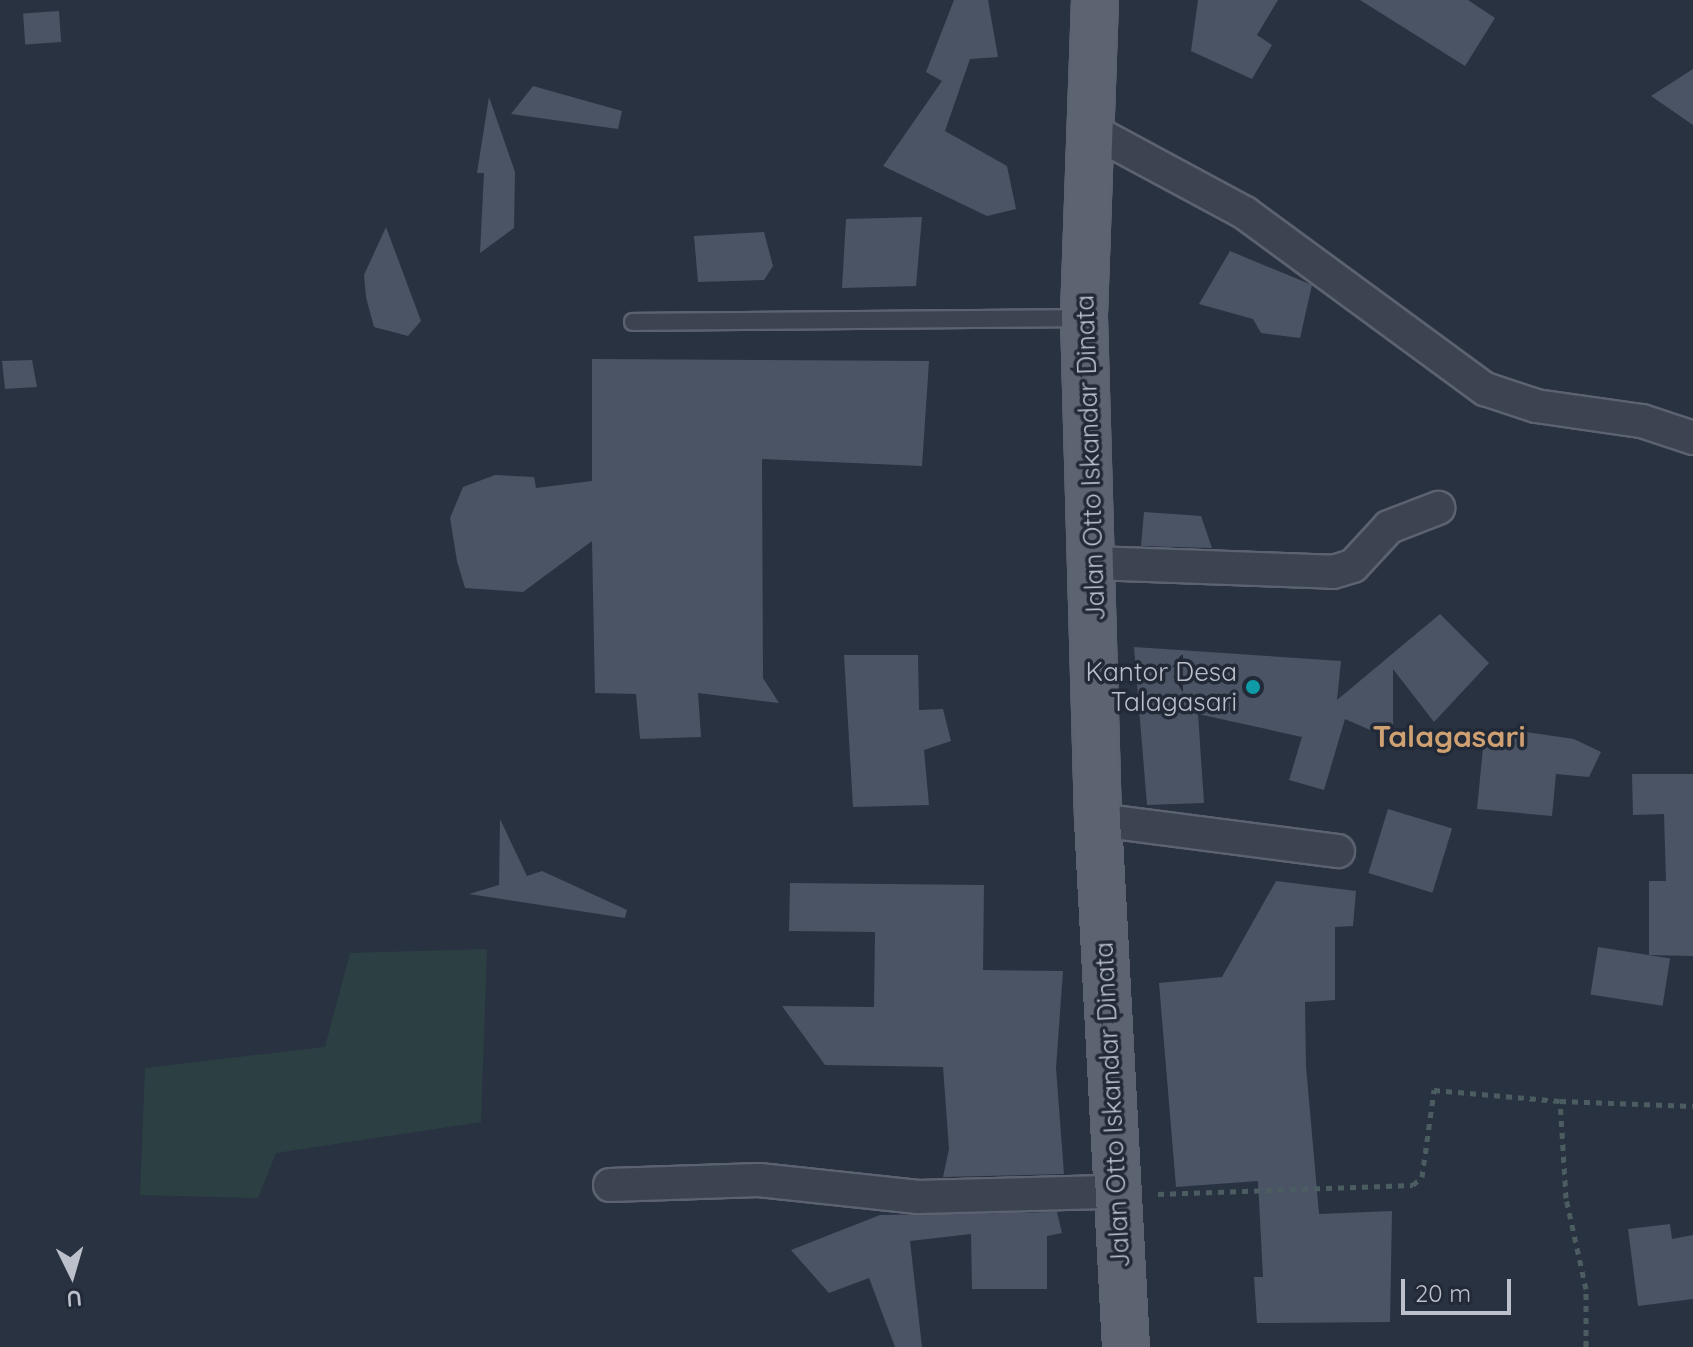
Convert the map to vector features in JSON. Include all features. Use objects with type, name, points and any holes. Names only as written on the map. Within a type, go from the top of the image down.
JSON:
[{"type":"main road","name":"Jalan Otto Iskandar Dinata","points":[[1095,0],[1084,318],[1098,820],[1114,1192],[1126,1347]]},
{"type":"street","points":[[1089,129],[1245,213],[1485,389],[1536,406],[1642,421],[1693,438]]},
{"type":"street","points":[[1093,563],[1333,572],[1353,566],[1389,527],[1438,508]]},
{"type":"street","points":[[1098,820],[1338,851]]},
{"type":"street","points":[[610,1185],[759,1180],[918,1197],[1114,1192]]},
{"type":"lane","points":[[633,322],[1084,318]]},
{"type":"path","points":[[1114,1192],[1413,1185],[1422,1177],[1434,1090],[1560,1101],[1693,1106]]},
{"type":"path","points":[[1560,1101],[1566,1198],[1586,1289],[1586,1347]]},
{"type":"green space","points":[[487,949],[481,1122],[276,1153],[258,1198],[140,1195],[145,1068],[325,1047],[350,953]]},
{"type":"building","points":[[954,0],[988,0],[998,57],[970,59],[945,131],[1007,166],[1016,209],[987,216],[883,166],[942,81],[926,72]]},
{"type":"building","points":[[1198,0],[1278,0],[1257,35],[1272,45],[1252,79],[1191,51]]},
{"type":"building","points":[[1360,0],[1468,0],[1495,18],[1465,66]]},
{"type":"building","points":[[59,11],[61,42],[25,44],[23,14]]},
{"type":"building","points":[[1693,69],[1693,125],[1651,96]]},
{"type":"building","points":[[533,86],[622,111],[618,129],[511,114]]},
{"type":"building","points":[[489,97],[515,172],[514,228],[480,253],[484,173],[477,173]]},
{"type":"building","points":[[922,217],[916,286],[842,288],[846,219]]},
{"type":"building","points":[[386,227],[421,321],[408,336],[374,327],[366,297],[364,275]]},
{"type":"building","points":[[764,232],[773,266],[764,280],[698,282],[694,236]]},
{"type":"building","points":[[1230,251],[1312,285],[1300,338],[1261,333],[1253,319],[1199,304]]},
{"type":"building","points":[[592,359],[929,361],[922,466],[762,459],[763,678],[779,703],[698,693],[701,737],[640,739],[636,694],[595,693],[592,541],[523,592],[465,588],[457,561],[450,518],[463,487],[495,475],[534,477],[536,488],[592,481]]},
{"type":"building","points":[[32,360],[37,387],[5,389],[2,361]]},
{"type":"building","points":[[1144,512],[1201,516],[1212,548],[1141,546]]},
{"type":"building","points":[[1440,614],[1489,663],[1434,722],[1393,669],[1393,740],[1345,719],[1324,790],[1289,780],[1302,737],[1198,714],[1204,803],[1147,805],[1134,647],[1341,661],[1337,700]]},
{"type":"building","points":[[844,655],[918,655],[919,710],[943,709],[951,741],[924,750],[929,805],[853,807]]},
{"type":"building","points":[[1518,731],[1574,739],[1601,752],[1589,777],[1556,774],[1552,816],[1477,809],[1483,748]]},
{"type":"building","points":[[1632,774],[1693,774],[1693,956],[1649,955],[1649,881],[1666,881],[1664,814],[1633,815]]},
{"type":"building","points":[[1388,809],[1452,829],[1432,893],[1368,873]]},
{"type":"building","points":[[500,819],[527,876],[542,871],[627,910],[625,918],[469,894],[499,885]]},
{"type":"building","points":[[1276,881],[1356,891],[1353,926],[1335,927],[1335,1000],[1305,1002],[1306,1066],[1319,1214],[1392,1211],[1390,1322],[1257,1323],[1254,1277],[1263,1277],[1258,1181],[1176,1187],[1159,983],[1222,977]]},
{"type":"building","points":[[790,883],[984,885],[983,970],[1063,971],[1056,1068],[1064,1174],[943,1177],[949,1149],[943,1067],[825,1065],[782,1006],[874,1007],[875,932],[789,931]]},
{"type":"building","points":[[1598,947],[1670,958],[1663,1006],[1590,994]]},
{"type":"building","points":[[1057,1212],[1062,1233],[1047,1236],[1047,1289],[972,1289],[971,1234],[910,1241],[922,1347],[895,1347],[869,1278],[829,1293],[791,1250],[880,1215]]},
{"type":"building","points":[[1670,1224],[1672,1239],[1693,1235],[1693,1299],[1638,1306],[1628,1229]]},
{"type":"place","name":"Kantor Desa Talagasari","points":[[1253,687]]},
{"type":"district","name":"Talagasari","points":[[1449,736]]}]
